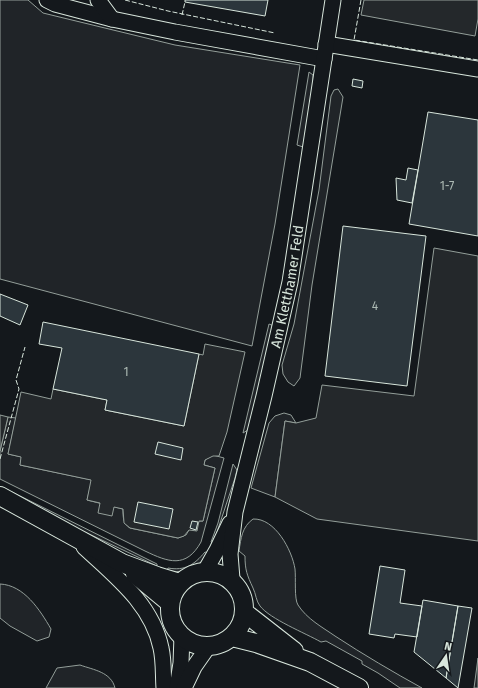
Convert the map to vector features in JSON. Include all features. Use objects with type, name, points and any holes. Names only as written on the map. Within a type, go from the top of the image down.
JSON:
[{"type":"street","points":[[47,0],[55,4],[112,19],[325,51],[478,69]]},
{"type":"street","points":[[98,0],[112,19]]},
{"type":"street","name":"Am Kletthamer Feld","points":[[232,579],[230,554],[235,512],[264,396],[290,282],[333,0]]},
{"type":"street","points":[[0,496],[122,563],[180,583]]},
{"type":"street","points":[[0,506],[36,517]]},
{"type":"street","name":"Am Kletthamer Feld","points":[[205,571],[235,512]]},
{"type":"street","points":[[73,536],[119,579],[142,604],[150,616],[161,647],[164,688]]},
{"type":"street","points":[[122,563],[170,603]]},
{"type":"street","points":[[205,571],[214,572],[232,579],[241,594],[244,612],[240,626],[232,637],[221,644],[208,647],[192,643],[182,636],[174,627],[170,615],[170,603],[180,583],[191,575],[205,571]]},
{"type":"street","points":[[244,612],[310,662]]},
{"type":"street","points":[[177,688],[181,663],[182,636]]},
{"type":"street","points":[[232,637],[256,643],[310,662],[359,688]]},
{"type":"street","points":[[184,688],[194,668],[208,647]]},
{"type":"shaded area","points":[[0,0],[28,0],[43,13],[175,45],[300,65],[275,224],[252,346],[0,279]]},
{"type":"shaded area","points":[[364,0],[478,0],[478,19],[475,36],[361,15]]},
{"type":"shaded area","points":[[309,72],[313,75],[313,84],[303,147],[297,145]]},
{"type":"shaded area","points":[[338,89],[343,97],[312,285],[300,378],[294,386],[288,382],[283,374],[282,365],[294,324],[319,190],[331,96],[334,90]]},
{"type":"shaded area","points":[[434,248],[478,256],[478,541],[317,519],[275,497],[285,421],[296,423],[316,418],[322,385],[414,396]]},
{"type":"shaded area","points":[[269,324],[274,326],[248,430],[243,433]]},
{"type":"shaded area","points":[[205,344],[245,352],[227,432],[219,456],[213,456],[205,460],[204,465],[215,468],[203,521],[199,521],[197,531],[189,530],[184,536],[178,538],[130,528],[124,523],[123,509],[114,507],[112,516],[98,513],[100,503],[87,500],[91,480],[20,465],[21,457],[8,454],[21,392],[51,399],[53,389],[107,400],[105,410],[184,426],[199,354],[203,355]]},
{"type":"shaded area","points":[[284,413],[291,415],[296,423],[285,421],[275,497],[251,488],[269,423],[275,416]]},
{"type":"shaded area","points":[[0,415],[8,417],[0,451]]},
{"type":"shaded area","points":[[8,417],[16,418],[8,454],[22,457],[20,465],[92,480],[87,500],[123,509],[123,517],[130,528],[178,538],[186,535],[189,530],[199,521],[203,521],[215,468],[204,465],[205,460],[213,455],[224,458],[201,542],[195,551],[183,560],[176,561],[161,558],[0,479],[0,451]]},
{"type":"shaded area","points":[[233,464],[237,470],[235,478],[213,544],[211,542],[218,523]]},
{"type":"shaded area","points":[[12,492],[157,564],[157,566],[36,509],[12,494]]},
{"type":"shaded area","points":[[253,519],[261,520],[268,524],[281,536],[290,553],[295,569],[298,605],[310,619],[378,663],[422,688],[400,688],[362,664],[362,661],[326,641],[321,642],[288,626],[260,606],[248,576],[245,565],[245,556],[239,551],[244,529]]},
{"type":"shaded area","points":[[205,552],[209,553],[201,562],[191,569],[185,571],[167,570],[168,568],[179,569],[189,566]]},
{"type":"shaded area","points":[[0,584],[9,585],[17,589],[30,600],[42,614],[51,629],[49,637],[37,641],[10,626],[0,618]]},
{"type":"shaded area","points":[[478,658],[478,688],[474,688]]},
{"type":"shaded area","points":[[80,665],[106,675],[110,678],[115,688],[46,688],[57,668]]},
{"type":"building","points":[[185,0],[268,0],[265,16],[185,2]]},
{"type":"building","points":[[353,79],[363,81],[362,88],[352,86]]},
{"type":"building","points":[[428,112],[478,120],[478,236],[409,224]]},
{"type":"building","points":[[408,168],[418,170],[412,203],[397,200],[396,178],[406,180]]},
{"type":"building","points":[[343,226],[426,236],[407,386],[325,376]]},
{"type":"building","points":[[0,294],[28,305],[20,325],[0,316]]},
{"type":"building","points":[[43,322],[199,354],[184,426],[105,410],[107,400],[53,389],[62,348],[39,344]]},
{"type":"building","points":[[158,442],[183,448],[181,460],[155,454]]},
{"type":"building","points":[[138,502],[173,509],[169,529],[134,522]]},
{"type":"building","points":[[192,521],[198,522],[196,530],[190,528]]},
{"type":"building","points":[[380,566],[405,570],[400,603],[422,606],[417,637],[395,634],[394,638],[369,634]]},
{"type":"building","points":[[423,600],[458,606],[446,678],[414,652]]},
{"type":"building","points":[[458,606],[472,608],[458,688],[446,678]]},
{"type":"fence","points":[[125,0],[168,11],[275,33]]},
{"type":"fence","points":[[361,0],[354,40],[478,60]]},
{"type":"fence","points":[[182,15],[185,2]]},
{"type":"fence","points":[[0,459],[19,389],[16,380],[25,347]]}]
